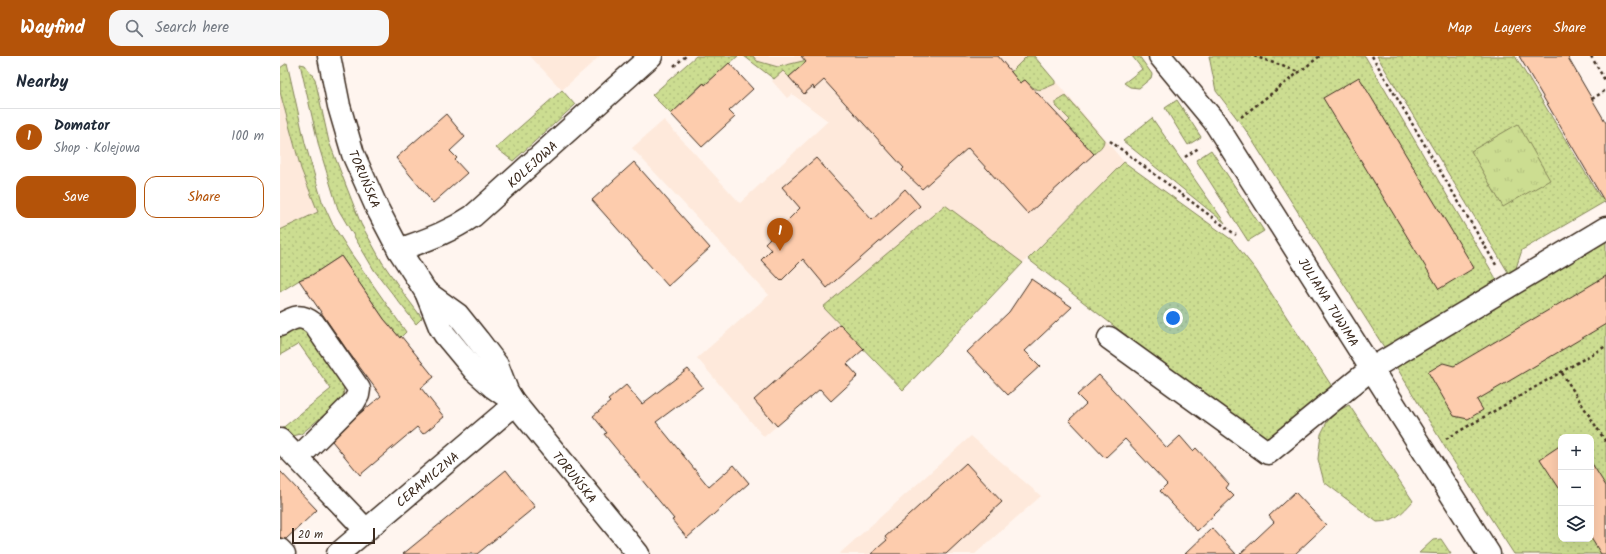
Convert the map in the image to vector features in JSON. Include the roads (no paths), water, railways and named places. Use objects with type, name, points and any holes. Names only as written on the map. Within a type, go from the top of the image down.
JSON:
[{"type":"street","name":"TORUŃSKA","points":[[329,56],[339,106],[354,154],[376,208],[398,250],[426,292],[440,327],[475,371],[493,387],[514,402],[638,554]]},
{"type":"street","name":"KOLEJOWA","points":[[398,250],[443,234],[456,228],[473,216],[651,56]]},
{"type":"street","name":"JULIANA TUWIMA","points":[[1160,56],[1214,121],[1489,554]]},
{"type":"street","points":[[1109,338],[1268,453],[1371,369],[1606,228]]},
{"type":"street","points":[[280,325],[297,317],[304,318],[314,324],[358,389],[358,395],[354,402],[298,458]]},
{"type":"street","name":"CERAMICZNA","points":[[356,545],[514,402]]},
{"type":"street","points":[[280,440],[298,458],[356,545]]},
{"type":"street","points":[[280,550],[284,554]]},
{"type":"place","name":"Domator","points":[[780,251]]}]
